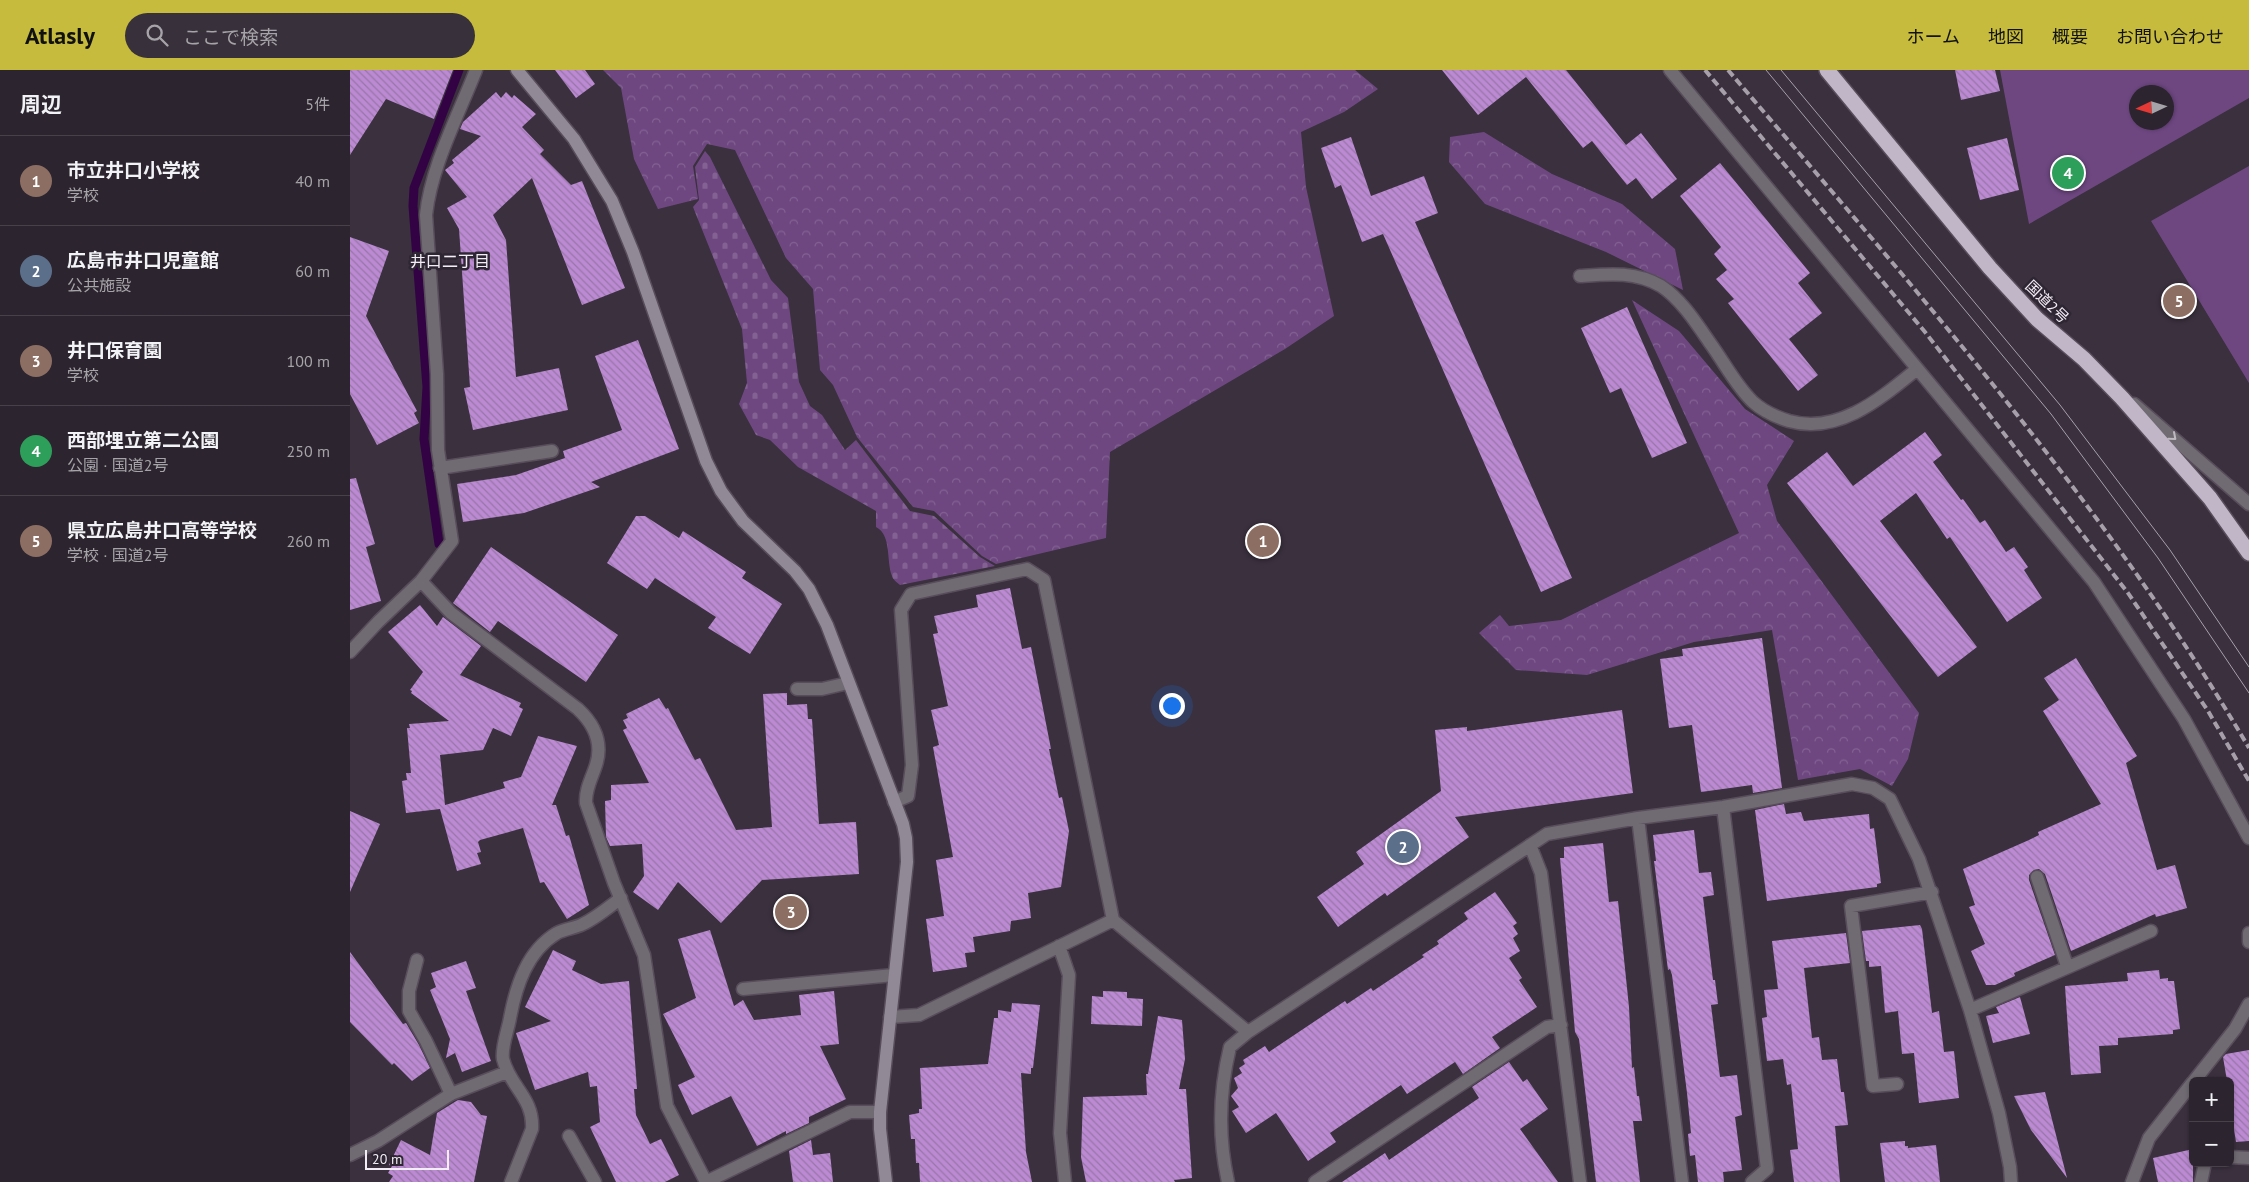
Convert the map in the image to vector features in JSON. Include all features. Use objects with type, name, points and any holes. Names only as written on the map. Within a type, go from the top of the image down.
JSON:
[{"type":"highway","name":"国道2号","points":[[1827,70],[2013,294],[2084,359],[2122,398],[2210,498],[2249,553]]},
{"type":"street","points":[[350,652],[378,622],[421,582],[452,541],[440,468],[437,433],[437,374],[426,215],[433,178],[476,70]]},
{"type":"street","points":[[517,70],[574,139],[612,201],[633,252],[706,462],[715,481],[743,522],[795,571],[809,589],[827,625],[902,824],[907,851],[880,1112],[886,1182]]},
{"type":"street","points":[[1670,70],[2094,582],[2184,719],[2249,838]]},
{"type":"street","points":[[1580,276],[1623,274],[1650,281],[1671,293],[1698,324],[1752,402],[1771,414],[1788,421],[1814,424],[1844,419],[1877,400],[1917,369]]},
{"type":"street","points":[[2084,359],[2249,504]]},
{"type":"street","points":[[440,468],[552,451]]},
{"type":"street","points":[[894,802],[908,796],[912,765],[901,610],[911,594],[1027,568],[1044,580],[1113,920],[1248,1032]]},
{"type":"street","points":[[421,582],[451,613],[589,719],[595,729],[599,753],[597,764],[587,789],[586,803],[644,955],[667,1106],[706,1182],[850,1112],[880,1112]]},
{"type":"street","points":[[796,688],[822,690],[848,683]]},
{"type":"street","points":[[1228,1182],[1222,1143],[1222,1090],[1230,1047],[1248,1032],[1547,834],[1638,818],[1723,807],[1852,784],[1862,784],[1882,792],[1890,800],[1920,859],[1970,1010],[1999,1113],[2010,1167],[2011,1182]]},
{"type":"street","points":[[1723,807],[1767,1169],[1752,1182]]},
{"type":"street","points":[[1638,818],[1682,1182]]},
{"type":"street","points":[[1530,845],[1541,873],[1562,1024],[1580,1182]]},
{"type":"street","points":[[2037,876],[2067,966]]},
{"type":"street","points":[[1897,1084],[1873,1086],[1852,906],[1932,892]]},
{"type":"street","points":[[511,1182],[532,1129],[533,1119],[528,1103],[507,1072],[503,1056],[513,1004],[525,968],[538,950],[557,933],[584,924],[621,898]]},
{"type":"street","points":[[890,1017],[919,1015],[1113,920]]},
{"type":"street","points":[[1970,1010],[2150,931]]},
{"type":"street","points":[[2249,933],[2249,942]]},
{"type":"street","points":[[1059,946],[1069,975],[1060,1133],[1065,1182]]},
{"type":"street","points":[[417,960],[410,991],[409,1011],[426,1041],[451,1094]]},
{"type":"street","points":[[742,989],[894,975]]},
{"type":"street","points":[[2196,1077],[2235,1029],[2249,1004]]},
{"type":"street","points":[[1315,1182],[1547,1027],[1562,1024]]},
{"type":"street","points":[[350,1155],[378,1141],[451,1094],[507,1072]]},
{"type":"street","points":[[2132,1182],[2149,1138],[2189,1086]]},
{"type":"street","points":[[569,1136],[595,1182]]},
{"type":"street","points":[[2234,1157],[2249,1158]]},
{"type":"street","points":[[2201,1182],[2204,1167]]},
{"type":"green space","points":[[603,70],[1355,70],[1378,89],[1344,112],[1301,132],[1306,187],[1334,316],[1285,349],[1110,452],[1106,538],[996,564],[982,556],[934,511],[913,507],[857,437],[833,385],[820,370],[813,289],[786,258],[735,150],[707,144],[693,166],[698,199],[658,209],[634,159],[621,88]]},
{"type":"green space","points":[[2000,70],[2249,70],[2249,98],[2029,224]]},
{"type":"green space","points":[[1484,132],[1552,174],[1622,204],[1675,249],[1683,290],[1606,252],[1485,204],[1449,162],[1450,137]]},
{"type":"green space","points":[[705,151],[710,157],[771,280],[788,298],[799,382],[810,406],[822,415],[845,450],[856,440],[910,511],[934,516],[980,557],[995,566],[900,585],[894,580],[890,570],[887,542],[881,531],[876,527],[876,511],[798,467],[770,440],[756,435],[739,404],[747,383],[742,329],[693,207],[699,200],[695,167]]},
{"type":"green space","points":[[2249,166],[2249,383],[2151,221]]},
{"type":"green space","points":[[1632,300],[1679,331],[1745,409],[1794,441],[1767,485],[1777,521],[1919,713],[1908,759],[1892,786],[1860,769],[1798,780],[1772,630],[1694,642],[1587,675],[1516,670],[1479,633],[1500,615],[1509,626],[1561,620],[1739,533]]},
{"type":"building","points":[[350,70],[453,70],[434,119],[386,99],[350,155]]},
{"type":"building","points":[[555,70],[585,70],[595,84],[576,98]]},
{"type":"building","points":[[1442,70],[1566,70],[1626,145],[1641,133],[1677,179],[1652,199],[1636,178],[1627,185],[1592,141],[1583,148],[1526,77],[1478,115]]},
{"type":"building","points":[[1955,70],[1995,70],[2000,91],[1961,100]]},
{"type":"building","points":[[496,92],[501,98],[506,92],[512,98],[514,95],[536,114],[522,127],[544,150],[540,154],[571,185],[582,181],[625,288],[582,305],[532,178],[493,215],[506,240],[516,377],[559,368],[568,410],[473,430],[464,388],[470,387],[459,229],[447,208],[467,197],[445,170],[454,163],[452,160],[481,136],[460,129],[463,122]]},
{"type":"building","points":[[1351,137],[1371,196],[1424,176],[1438,213],[1415,222],[1572,578],[1541,592],[1383,234],[1362,242],[1341,185],[1335,188],[1321,148]]},
{"type":"building","points":[[2007,138],[2019,190],[1980,200],[1967,148]]},
{"type":"building","points":[[1720,163],[1810,273],[1798,283],[1822,313],[1789,339],[1818,375],[1798,391],[1728,303],[1734,299],[1716,279],[1727,270],[1714,254],[1721,247],[1680,196]]},
{"type":"building","points":[[350,237],[389,251],[366,316],[417,411],[414,413],[419,423],[377,445],[350,394]]},
{"type":"building","points":[[1627,307],[1687,443],[1652,458],[1621,388],[1610,393],[1581,328]]},
{"type":"building","points":[[638,340],[679,449],[591,482],[600,487],[524,513],[463,522],[457,484],[516,475],[565,458],[563,451],[622,430],[595,356]]},
{"type":"building","points":[[1925,432],[1942,455],[1933,462],[1980,523],[1985,520],[2006,552],[2014,547],[2028,567],[2024,570],[2042,598],[2007,622],[1950,537],[1947,539],[1916,493],[1880,521],[1977,647],[1938,677],[1787,483],[1827,452],[1853,486]]},
{"type":"building","points":[[356,478],[375,544],[366,547],[381,601],[350,610],[350,479]]},
{"type":"building","points":[[636,516],[645,516],[679,538],[683,531],[746,572],[742,578],[782,604],[750,654],[708,628],[716,617],[655,578],[647,589],[607,563]]},
{"type":"building","points":[[491,547],[618,635],[586,682],[498,621],[490,632],[453,603]]},
{"type":"building","points":[[1010,588],[1022,649],[1031,647],[1059,798],[1062,797],[1069,831],[1061,887],[1028,893],[1031,918],[1011,921],[1010,931],[973,937],[975,952],[965,953],[967,967],[933,972],[926,919],[944,916],[936,860],[953,857],[933,747],[939,745],[931,710],[948,706],[933,634],[938,633],[934,616],[978,607],[976,595]]},
{"type":"building","points":[[420,605],[437,626],[443,617],[481,646],[460,675],[521,703],[519,707],[523,709],[511,736],[493,728],[483,750],[440,755],[445,805],[505,788],[503,782],[521,777],[538,736],[577,746],[552,805],[556,805],[566,836],[569,835],[589,905],[567,919],[544,882],[540,883],[523,828],[480,840],[478,842],[481,852],[477,853],[481,864],[457,871],[440,809],[406,813],[402,781],[407,780],[406,773],[411,773],[407,728],[410,728],[409,724],[449,721],[411,693],[412,691],[410,690],[423,672],[388,632]]},
{"type":"building","points":[[1762,638],[1782,788],[1753,793],[1752,785],[1701,792],[1692,725],[1669,728],[1660,659],[1683,656],[1682,649]]},
{"type":"building","points":[[2076,658],[2137,756],[2126,763],[2157,870],[2175,865],[2187,908],[2156,917],[2155,914],[2071,951],[2045,874],[2039,869],[2034,870],[2029,875],[2029,880],[2055,955],[2014,973],[2015,976],[1995,985],[1986,985],[1971,951],[1985,944],[1969,907],[1975,905],[1963,869],[2029,840],[2039,835],[2038,832],[2101,804],[2043,711],[2059,700],[2044,678]]},
{"type":"building","points":[[787,693],[787,705],[807,704],[808,719],[812,719],[819,824],[856,822],[859,874],[762,880],[721,923],[678,882],[658,910],[633,892],[644,876],[642,844],[610,846],[606,837],[605,801],[611,800],[611,785],[649,783],[623,730],[627,728],[623,720],[628,718],[626,714],[659,698],[666,709],[668,708],[695,760],[700,758],[736,830],[772,827],[763,694]]},
{"type":"building","points":[[1622,710],[1633,793],[1455,817],[1469,837],[1387,896],[1385,893],[1338,927],[1317,897],[1364,864],[1356,852],[1441,791],[1435,730],[1467,727],[1467,731]]},
{"type":"building","points":[[1784,804],[1786,814],[1801,812],[1804,821],[1869,814],[1870,829],[1874,828],[1881,883],[1877,884],[1877,887],[1767,901],[1755,810]]},
{"type":"building","points":[[350,811],[380,824],[350,892]]},
{"type":"building","points":[[1694,830],[1699,873],[1711,872],[1714,895],[1703,897],[1713,980],[1715,980],[1718,1004],[1711,1005],[1720,1077],[1737,1075],[1742,1115],[1735,1117],[1742,1170],[1723,1172],[1724,1182],[1698,1182],[1695,1155],[1690,1156],[1688,1134],[1691,1133],[1687,1093],[1672,975],[1670,969],[1668,970],[1654,861],[1656,861],[1653,835]]},
{"type":"building","points":[[1603,843],[1609,902],[1618,901],[1629,1007],[1632,1068],[1634,1067],[1642,1121],[1633,1121],[1640,1182],[1596,1182],[1579,1039],[1575,1032],[1560,858],[1564,858],[1564,847]]},
{"type":"building","points":[[1495,892],[1517,923],[1513,926],[1518,934],[1513,938],[1520,951],[1509,958],[1522,978],[1519,980],[1537,1007],[1492,1037],[1500,1048],[1463,1074],[1455,1062],[1407,1094],[1401,1085],[1330,1133],[1336,1142],[1308,1161],[1276,1113],[1246,1133],[1232,1111],[1239,1107],[1231,1096],[1238,1088],[1234,1078],[1242,1073],[1239,1068],[1245,1064],[1243,1060],[1265,1046],[1269,1052],[1345,1001],[1347,1004],[1371,988],[1373,991],[1424,957],[1422,955],[1439,944],[1437,941],[1468,919],[1464,913]]},
{"type":"building","points":[[1920,925],[1932,1013],[1939,1011],[1944,1052],[1954,1051],[1959,1098],[1919,1103],[1914,1053],[1902,1054],[1898,1011],[1885,1013],[1881,966],[1869,967],[1869,961],[1866,961],[1862,931]]},
{"type":"building","points":[[710,930],[734,1006],[743,1000],[754,1020],[801,1015],[799,995],[834,991],[839,1044],[820,1046],[846,1099],[809,1117],[809,1123],[786,1134],[786,1131],[757,1146],[731,1096],[692,1115],[678,1085],[695,1077],[663,1014],[696,998],[678,939]]},
{"type":"building","points":[[1846,933],[1850,963],[1804,968],[1812,1038],[1819,1037],[1822,1060],[1837,1059],[1841,1092],[1844,1092],[1848,1125],[1835,1126],[1840,1182],[1794,1182],[1790,1150],[1798,1149],[1791,1084],[1787,1085],[1783,1059],[1767,1061],[1762,1018],[1767,1017],[1764,990],[1778,989],[1772,941]]},
{"type":"building","points":[[553,950],[576,961],[572,970],[601,984],[629,981],[637,1089],[634,1089],[636,1115],[650,1144],[661,1139],[679,1175],[665,1182],[616,1182],[590,1127],[600,1122],[597,1086],[590,1087],[588,1072],[535,1090],[516,1033],[551,1021],[525,1007]]},
{"type":"building","points":[[350,952],[403,1024],[406,1023],[419,1045],[430,1068],[412,1081],[394,1063],[392,1065],[350,1022]]},
{"type":"building","points":[[466,961],[476,988],[466,991],[491,1061],[462,1072],[455,1053],[446,1058],[450,1039],[430,990],[436,987],[431,973]]},
{"type":"building","points":[[2159,970],[2160,979],[2168,978],[2168,981],[2174,981],[2180,1029],[2173,1030],[2173,1034],[2118,1038],[2118,1045],[2099,1046],[2101,1073],[2071,1075],[2065,986],[2128,981],[2127,973]]},
{"type":"building","points":[[1103,991],[1127,992],[1127,998],[1143,999],[1142,1026],[1091,1024],[1092,996],[1103,997]]},
{"type":"building","points":[[2020,997],[2030,1034],[1993,1043],[1986,1016],[1999,1013],[1996,1007]]},
{"type":"building","points":[[1012,1003],[1040,1005],[1033,1068],[1031,1068],[1031,1074],[1021,1073],[1026,1152],[1032,1182],[920,1182],[919,1163],[916,1163],[915,1139],[911,1139],[909,1115],[919,1113],[919,1109],[922,1109],[920,1068],[988,1064],[994,1018],[998,1018],[998,1010],[1011,1012]]},
{"type":"building","points":[[1158,1016],[1182,1020],[1185,1059],[1179,1089],[1186,1089],[1192,1178],[1174,1180],[1175,1182],[1086,1182],[1081,1157],[1083,1097],[1147,1095],[1146,1074],[1148,1074]]},
{"type":"building","points":[[2249,1050],[2249,1141],[2236,1142],[2234,1130],[2234,1077],[2226,1077],[2223,1057],[2226,1054]]},
{"type":"building","points":[[1509,1062],[1523,1082],[1527,1079],[1548,1109],[1520,1129],[1558,1182],[1342,1182],[1385,1153],[1389,1160],[1479,1098],[1472,1087]]},
{"type":"building","points":[[2045,1092],[2067,1178],[2031,1130],[2014,1096]]},
{"type":"building","points":[[458,1100],[471,1102],[481,1115],[487,1116],[474,1182],[389,1182],[393,1176],[388,1173],[392,1166],[389,1165],[401,1140],[430,1155],[437,1113]]},
{"type":"building","points":[[811,1140],[813,1155],[830,1153],[833,1182],[793,1182],[789,1151]]},
{"type":"building","points":[[1905,1141],[1905,1146],[1908,1146],[1908,1148],[1936,1145],[1940,1182],[1885,1182],[1880,1143]]},
{"type":"building","points":[[2189,1150],[2189,1167],[2193,1167],[2193,1182],[2158,1182],[2153,1158]]},
{"type":"waterway","points":[[439,544],[424,439],[427,387],[413,206],[414,188],[459,70]]},
{"type":"tram line","points":[[1766,70],[2051,414],[2158,558],[2249,693]]},
{"type":"tram line","points":[[1781,70],[2060,405],[2170,550],[2249,667]]},
{"type":"railway","points":[[1705,70],[1925,332],[2128,593],[2208,711],[2249,781]]},
{"type":"railway","points":[[1728,70],[1936,315],[2069,482],[2132,568],[2193,657],[2249,748]]},
{"type":"place","name":"西部埋立第二公園","points":[[2068,173]]},
{"type":"place","name":"県立広島井口高等学校","points":[[2179,301]]},
{"type":"place","name":"市立井口小学校","points":[[1263,541]]},
{"type":"place","name":"広島市井口児童館","points":[[1403,847]]},
{"type":"place","name":"井口保育園","points":[[791,912]]},
{"type":"district","name":"井口二丁目","points":[[450,261]]}]
